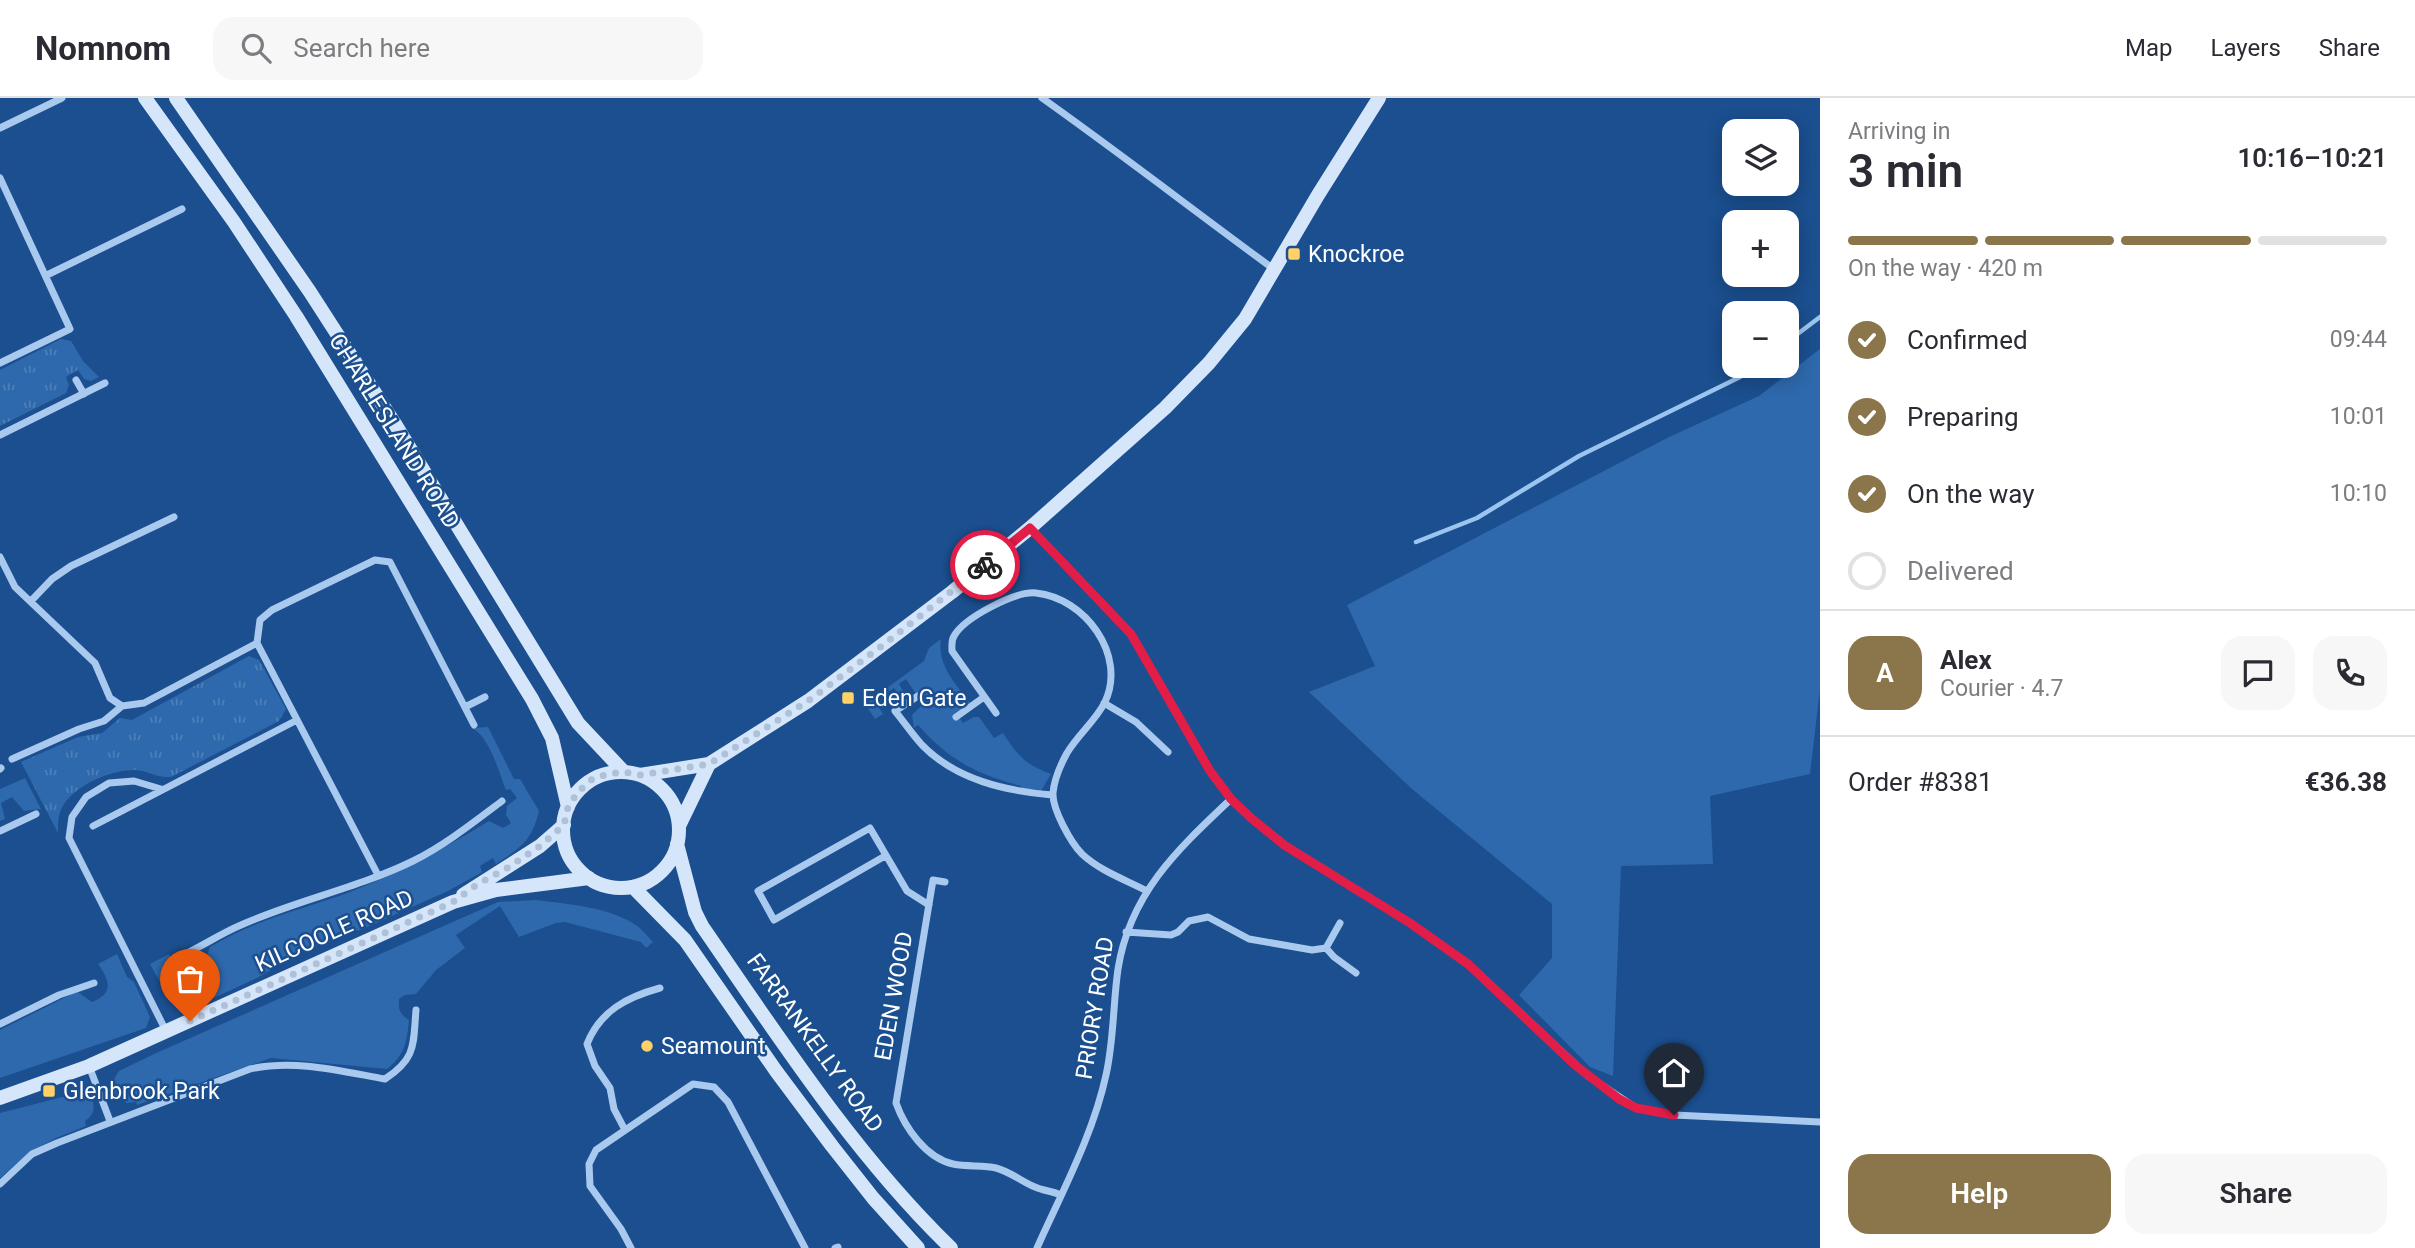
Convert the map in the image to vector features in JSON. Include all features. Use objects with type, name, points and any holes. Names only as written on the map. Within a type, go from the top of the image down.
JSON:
[{"type":"main road","name":"CHARLESLAND ROAD","points":[[145,98],[234,222],[296,316],[532,699],[552,738],[568,807]]},
{"type":"main road","name":"CHARLESLAND ROAD","points":[[176,98],[310,292],[395,424],[578,723],[624,772]]},
{"type":"main road","points":[[640,775],[709,764],[819,693],[952,593],[1165,408],[1209,363],[1245,319],[1379,98]]},
{"type":"main road","points":[[679,826],[709,764]]},
{"type":"main road","points":[[624,772],[640,775],[654,782],[666,792],[675,808],[679,826],[677,844],[671,859],[661,872],[648,882],[633,887],[603,885],[589,878],[569,855],[564,840],[568,807],[578,792],[591,780],[607,774],[624,772]]},
{"type":"main road","points":[[453,902],[540,846],[564,825]]},
{"type":"main road","name":"FARRANKELLY ROAD","points":[[677,844],[695,912],[702,926],[795,1060],[867,1154],[922,1220],[951,1248]]},
{"type":"main road","points":[[453,902],[496,890],[589,878]]},
{"type":"main road","name":"FARRANKELLY ROAD","points":[[633,887],[685,940],[832,1146],[873,1198],[918,1248]]},
{"type":"main road","name":"KILCOOLE ROAD","points":[[0,1098],[89,1066],[453,902]]},
{"type":"street","points":[[0,128],[62,98]]},
{"type":"street","points":[[1042,98],[1134,163],[1275,271]]},
{"type":"street","points":[[0,178],[70,329],[0,363]]},
{"type":"street","points":[[47,275],[182,209]]},
{"type":"street","points":[[76,380],[84,394]]},
{"type":"street","points":[[0,435],[105,383]]},
{"type":"street","points":[[32,601],[52,579],[71,566],[174,517]]},
{"type":"street","points":[[1030,528],[1131,634],[1210,771],[1231,799],[1284,845],[1410,923],[1468,964],[1581,1071],[1636,1108],[1674,1115],[1820,1122]]},
{"type":"street","points":[[0,558],[15,587],[95,663],[110,698],[122,706]]},
{"type":"street","points":[[378,875],[257,643],[260,620],[272,610],[375,560],[390,562],[474,725]]},
{"type":"street","points":[[996,713],[952,651],[951,642],[956,633],[987,609],[1008,598],[1034,593],[1058,598],[1080,611],[1098,631],[1108,656],[1112,681],[1104,703],[1066,755],[1052,795],[1065,831],[1082,854],[1147,891]]},
{"type":"street","points":[[12,759],[79,729],[104,721],[122,706],[144,703],[257,643]]},
{"type":"street","points":[[918,696],[895,711],[924,746],[954,769],[985,783],[1017,792],[1052,795]]},
{"type":"street","points":[[465,708],[485,697]]},
{"type":"street","points":[[956,717],[984,697]]},
{"type":"street","points":[[1104,703],[1136,722],[1168,751]]},
{"type":"street","points":[[93,826],[297,720]]},
{"type":"street","points":[[161,789],[134,781],[109,783],[86,797],[72,817],[69,838],[166,1032]]},
{"type":"street","name":"PRIORY ROAD","points":[[1037,1248],[1093,1120],[1107,1073],[1118,967],[1126,932],[1147,891],[1175,852],[1231,799]]},
{"type":"street","points":[[174,959],[193,952],[238,926],[412,861],[457,834],[502,801]]},
{"type":"street","points":[[0,831],[36,814]]},
{"type":"street","name":"EDEN WOOD","points":[[885,856],[774,920],[758,891],[870,828],[907,891],[929,905]]},
{"type":"street","name":"EDEN WOOD","points":[[945,883],[933,880],[897,1087],[896,1103],[900,1114],[916,1138],[932,1154],[950,1164],[995,1168],[1017,1176],[1036,1188],[1052,1190],[1061,1195]]},
{"type":"street","points":[[1126,932],[1171,935],[1189,921],[1208,917],[1249,939],[1312,950],[1325,948]]},
{"type":"street","points":[[1325,948],[1340,923]]},
{"type":"street","points":[[1325,948],[1356,973]]},
{"type":"street","points":[[193,952],[203,970]]},
{"type":"street","points":[[0,1024],[59,995],[94,983]]},
{"type":"street","points":[[625,1130],[614,1110],[610,1088],[595,1066],[587,1044],[594,1026],[612,1009],[643,993],[660,988]]},
{"type":"street","points":[[0,1184],[33,1154],[110,1121],[250,1069],[271,1064],[317,1066],[385,1079],[398,1070],[413,1050],[416,1010]]},
{"type":"street","points":[[89,1066],[110,1121]]},
{"type":"street","points":[[631,1248],[621,1229],[590,1186],[589,1164],[596,1150],[693,1084],[714,1087],[728,1102],[805,1248]]},
{"type":"green space","points":[[61,339],[71,341],[83,361],[99,377],[91,381],[84,379],[78,370],[66,377],[69,385],[66,393],[0,426],[0,370]]},
{"type":"green space","points":[[1820,349],[1820,689],[1810,774],[1710,796],[1713,864],[1621,866],[1613,1076],[1590,1067],[1519,995],[1552,958],[1552,904],[1412,789],[1309,692],[1375,666],[1347,605],[1669,437],[1759,396],[1782,378],[1799,378],[1799,365]]},
{"type":"green space","points":[[941,639],[944,665],[970,703],[956,713],[963,723],[979,717],[994,738],[1003,733],[1023,759],[1051,774],[1041,791],[1024,792],[1021,786],[977,771],[952,757],[918,725],[914,728],[912,715],[923,704],[906,679],[899,684],[908,698],[901,698],[894,688],[875,701],[883,714],[875,719],[865,704],[924,661],[929,648]]},
{"type":"green space","points":[[249,656],[259,660],[286,709],[279,721],[171,777],[134,770],[113,773],[89,782],[63,806],[59,816],[58,833],[21,762],[78,737],[102,733],[120,718],[132,720]]},
{"type":"green space","points":[[488,727],[514,779],[520,779],[539,811],[533,830],[518,848],[496,864],[493,858],[480,866],[482,872],[448,891],[363,929],[302,952],[257,978],[183,1012],[170,1000],[150,964],[169,954],[175,966],[190,962],[203,971],[212,967],[207,956],[210,947],[228,937],[387,877],[489,821],[503,828],[511,823],[506,815],[507,806],[517,798],[510,789],[506,790],[489,747],[472,728]]},
{"type":"green space","points":[[25,778],[41,809],[24,811],[12,797],[1,803],[5,819],[0,821],[0,789]]},
{"type":"green space","points":[[536,900],[588,907],[615,914],[637,926],[653,942],[646,948],[641,942],[565,922],[519,937],[500,906],[456,935],[465,948],[436,970],[416,994],[405,995],[399,999],[400,1011],[409,1020],[407,1035],[401,1053],[387,1069],[271,1058],[137,1105],[136,1102],[127,1103],[115,1095],[112,1082],[119,1071],[154,1054],[498,902]]},
{"type":"green space","points":[[117,954],[150,1017],[146,1028],[0,1078],[0,1030],[74,993],[78,992],[92,1002],[104,995],[108,986],[98,964]]},
{"type":"green space","points":[[86,1091],[92,1095],[94,1107],[93,1113],[85,1121],[86,1126],[31,1151],[0,1178],[0,1113]]},
{"type":"waterway","points":[[1799,333],[1820,317]]},
{"type":"waterway","points":[[1416,542],[1477,518],[1579,456],[1738,378]]},
{"type":"way so far","points":[[190,1021],[453,902],[540,846],[564,825],[568,807],[578,792],[591,780],[607,774],[624,772],[640,775],[709,764],[808,701],[985,565]]},
{"type":"place","name":"Knockroe","points":[[1294,254]]},
{"type":"place","name":"Eden Gate","points":[[848,698]]},
{"type":"place","name":"Seamount","points":[[647,1046]]},
{"type":"place","name":"Glenbrook Park","points":[[49,1091]]},
{"type":"route","points":[[985,565],[1030,528],[1131,634],[1210,771],[1231,799],[1251,818],[1284,845],[1410,923],[1468,964],[1575,1065],[1619,1099],[1636,1108],[1674,1115]]}]
